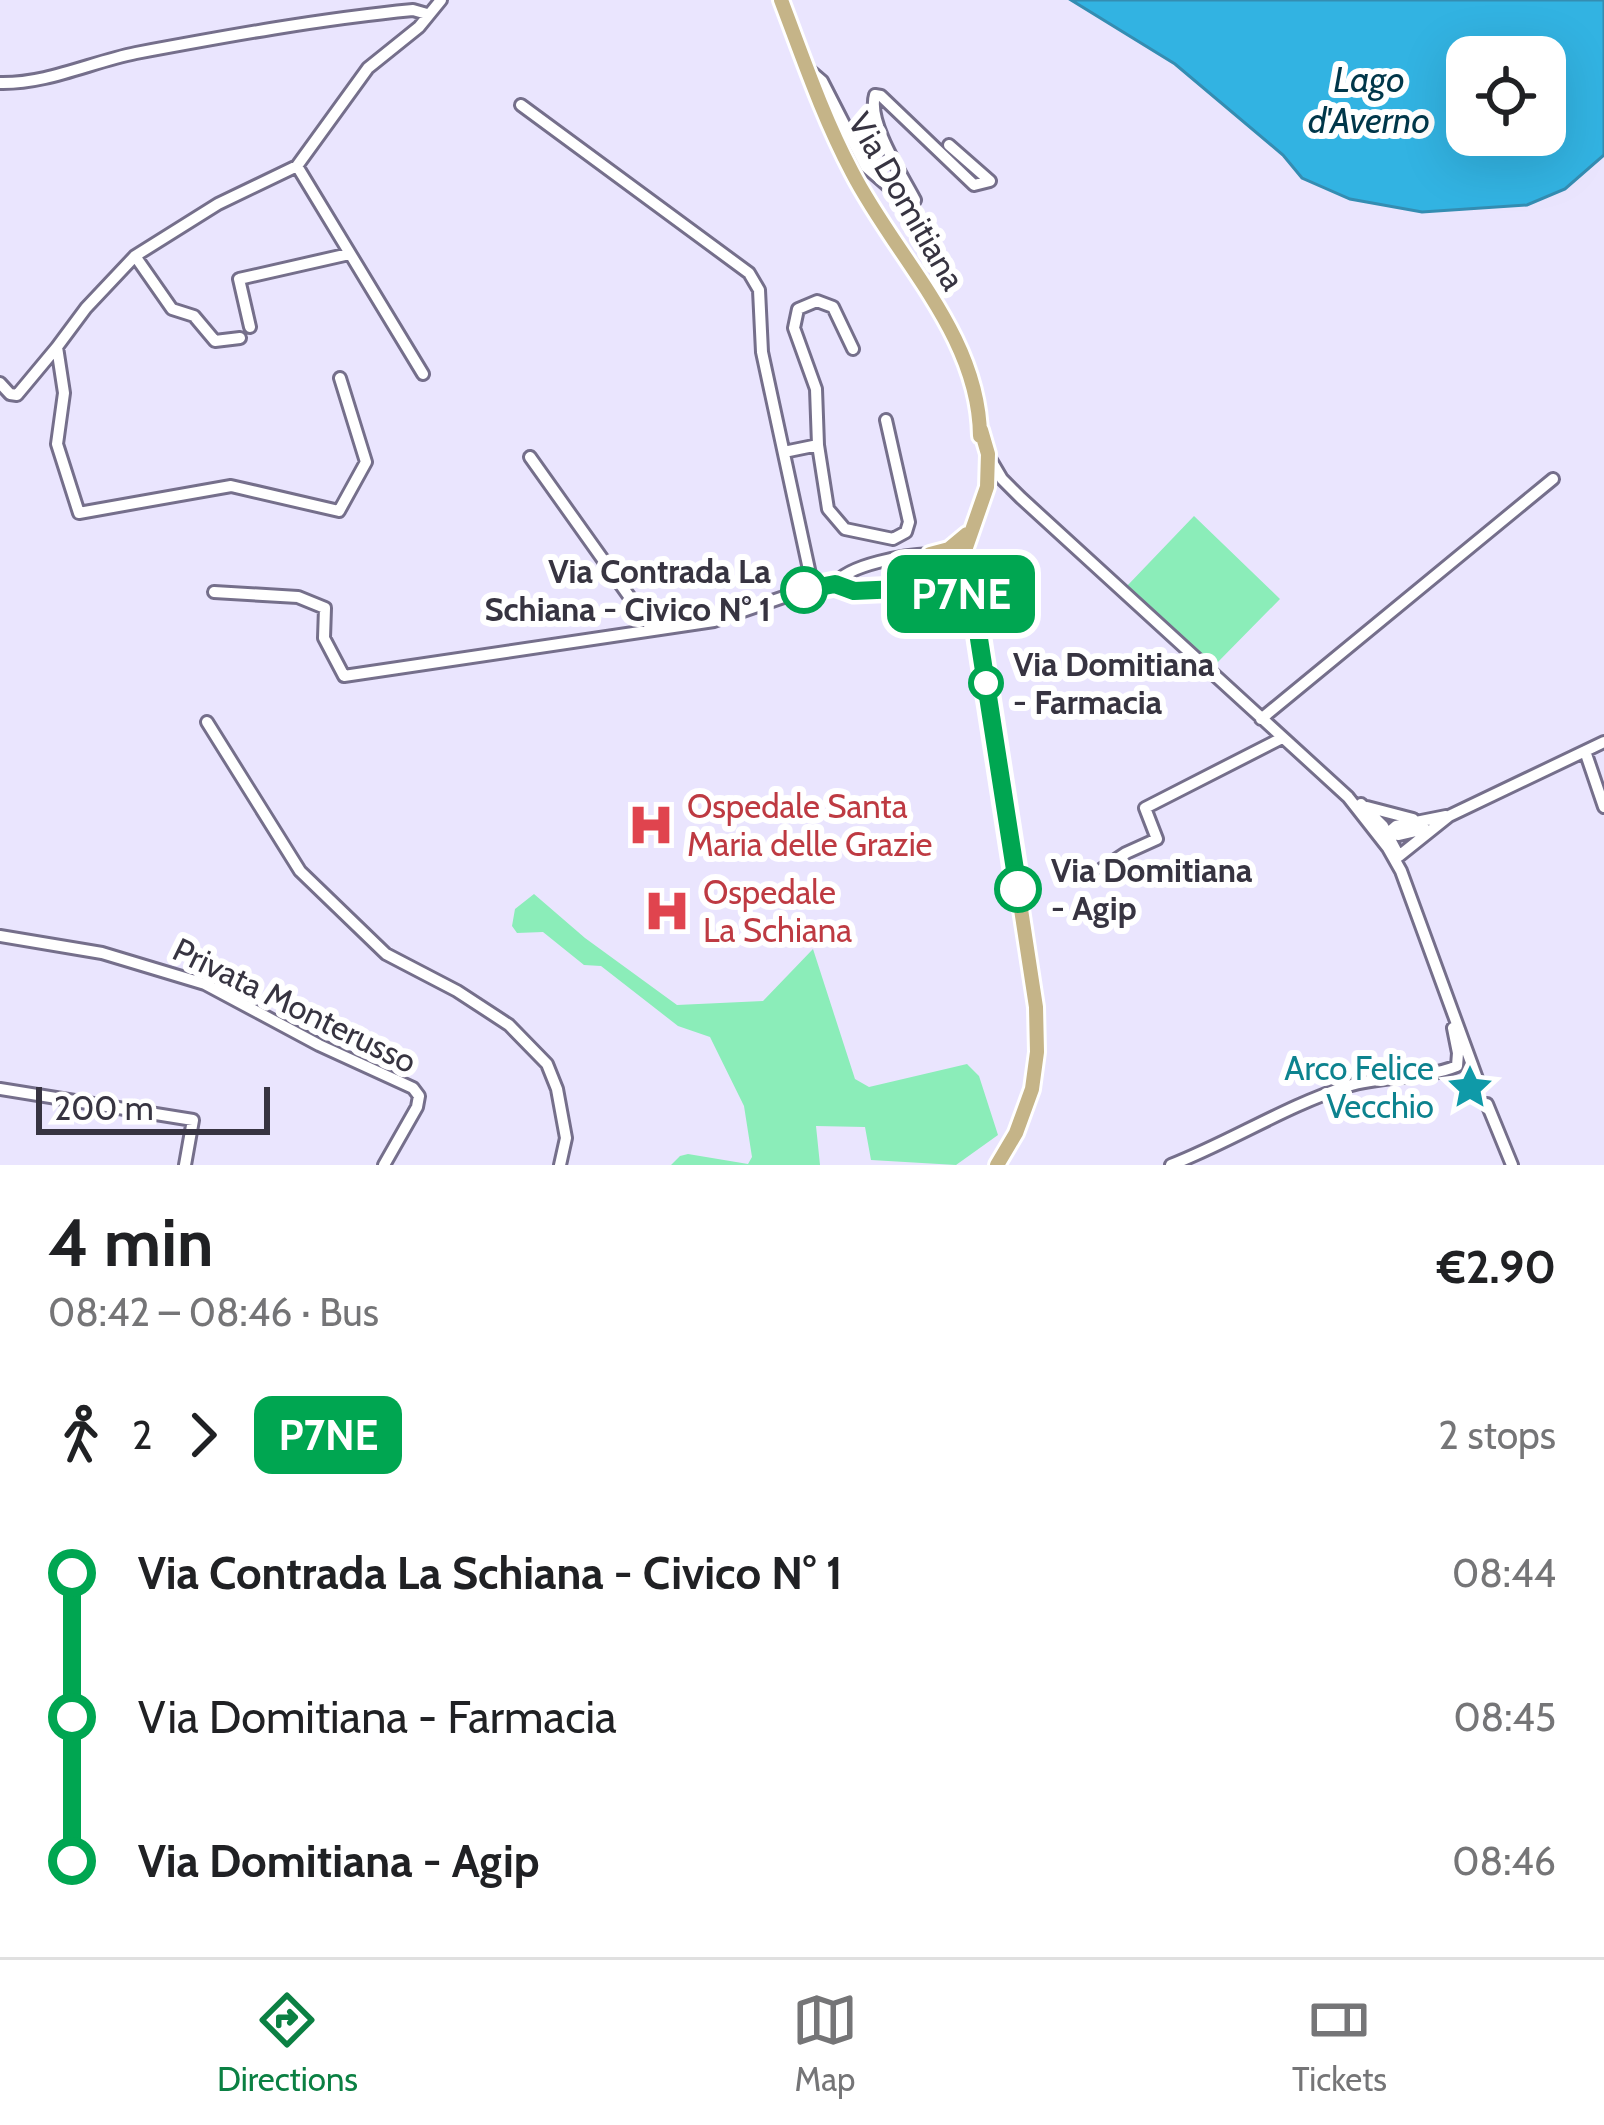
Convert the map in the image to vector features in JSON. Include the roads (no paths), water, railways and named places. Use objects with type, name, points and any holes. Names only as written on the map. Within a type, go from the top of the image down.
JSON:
[{"type":"main road","name":"Via Domitiana","points":[[781,0],[853,174],[961,350],[988,454],[988,481],[964,560]]},
{"type":"main road","name":"Via Domitiana","points":[[949,549],[969,530],[988,481],[981,430]]},
{"type":"main road","points":[[975,613],[963,595],[931,583],[925,563],[930,554],[949,549],[964,560],[975,613],[1036,1006],[1032,1089],[1016,1133],[997,1165]]},
{"type":"main road","points":[[950,587],[964,560]]},
{"type":"street","points":[[0,383],[17,395],[86,308],[135,256],[218,205],[297,166],[368,68],[419,27],[441,0]]},
{"type":"street","points":[[0,83],[22,84],[130,54],[313,23],[412,10],[428,14]]},
{"type":"street","points":[[808,69],[822,81],[866,167],[911,206],[915,200],[886,147],[872,105],[875,95],[974,185],[990,181],[949,145]]},
{"type":"street","points":[[521,105],[748,273],[759,290],[762,352],[813,588]]},
{"type":"street","points":[[297,166],[423,374]]},
{"type":"street","points":[[250,328],[239,279],[349,254]]},
{"type":"street","points":[[135,256],[172,310],[194,316],[214,341],[240,338]]},
{"type":"street","points":[[853,350],[833,307],[817,301],[797,309],[794,328],[816,389],[822,490],[833,519],[845,530],[899,537],[909,523],[886,420]]},
{"type":"street","points":[[57,347],[64,393],[57,444],[79,513],[231,486],[339,511],[366,462],[340,378]]},
{"type":"street","points":[[784,452],[818,445]]},
{"type":"street","points":[[530,457],[653,630]]},
{"type":"street","points":[[1261,719],[1553,479]]},
{"type":"street","points":[[988,481],[1021,498]]},
{"type":"street","points":[[988,481],[1021,498],[1348,797],[1393,852]]},
{"type":"street","points":[[835,584],[855,571],[909,555],[930,554]]},
{"type":"street","points":[[214,592],[298,597],[325,608],[324,638],[344,676],[714,621],[835,584],[854,591],[921,588],[931,583]]},
{"type":"street","points":[[207,722],[300,871],[386,954],[509,1025],[547,1064],[566,1138],[560,1165]]},
{"type":"street","points":[[1102,869],[1157,839],[1144,808],[1282,739]]},
{"type":"street","points":[[1393,852],[1416,831],[1604,742]]},
{"type":"street","points":[[1585,751],[1604,807]]},
{"type":"street","points":[[1348,797],[1416,831]]},
{"type":"street","points":[[1360,804],[1388,833],[1479,1084]]},
{"type":"street","points":[[1388,833],[1396,826],[1416,831],[1449,816]]},
{"type":"street","points":[[1368,820],[1388,833]]},
{"type":"street","name":"Privata Monterusso","points":[[0,936],[116,957],[205,984],[413,1088],[417,1107],[384,1165]]},
{"type":"street","points":[[1171,1165],[1272,1120],[1291,1106],[1356,1084],[1457,1066],[1459,1053],[1452,1027],[1456,1020]]},
{"type":"street","points":[[0,1089],[193,1120],[185,1165]]},
{"type":"street","points":[[1487,1104],[1512,1165]]},
{"type":"water","name":"Lago d'Averno","points":[[1071,0],[1604,0],[1604,155],[1565,189],[1527,205],[1422,212],[1350,199],[1302,178],[1283,155],[1175,64]]},
{"type":"place","name":"Via Contrada La Schiana - Civico N° 1","points":[[804,590]]},
{"type":"place","name":"Via Domitiana - Farmacia","points":[[986,683]]},
{"type":"place","name":"Ospedale Santa Maria delle Grazie","points":[[651,825]]},
{"type":"place","name":"Via Domitiana - Agip","points":[[1018,889]]},
{"type":"place","name":"Ospedale La Schiana","points":[[667,911]]},
{"type":"place","name":"Arco Felice Vecchio","points":[[1470,1087]]}]
